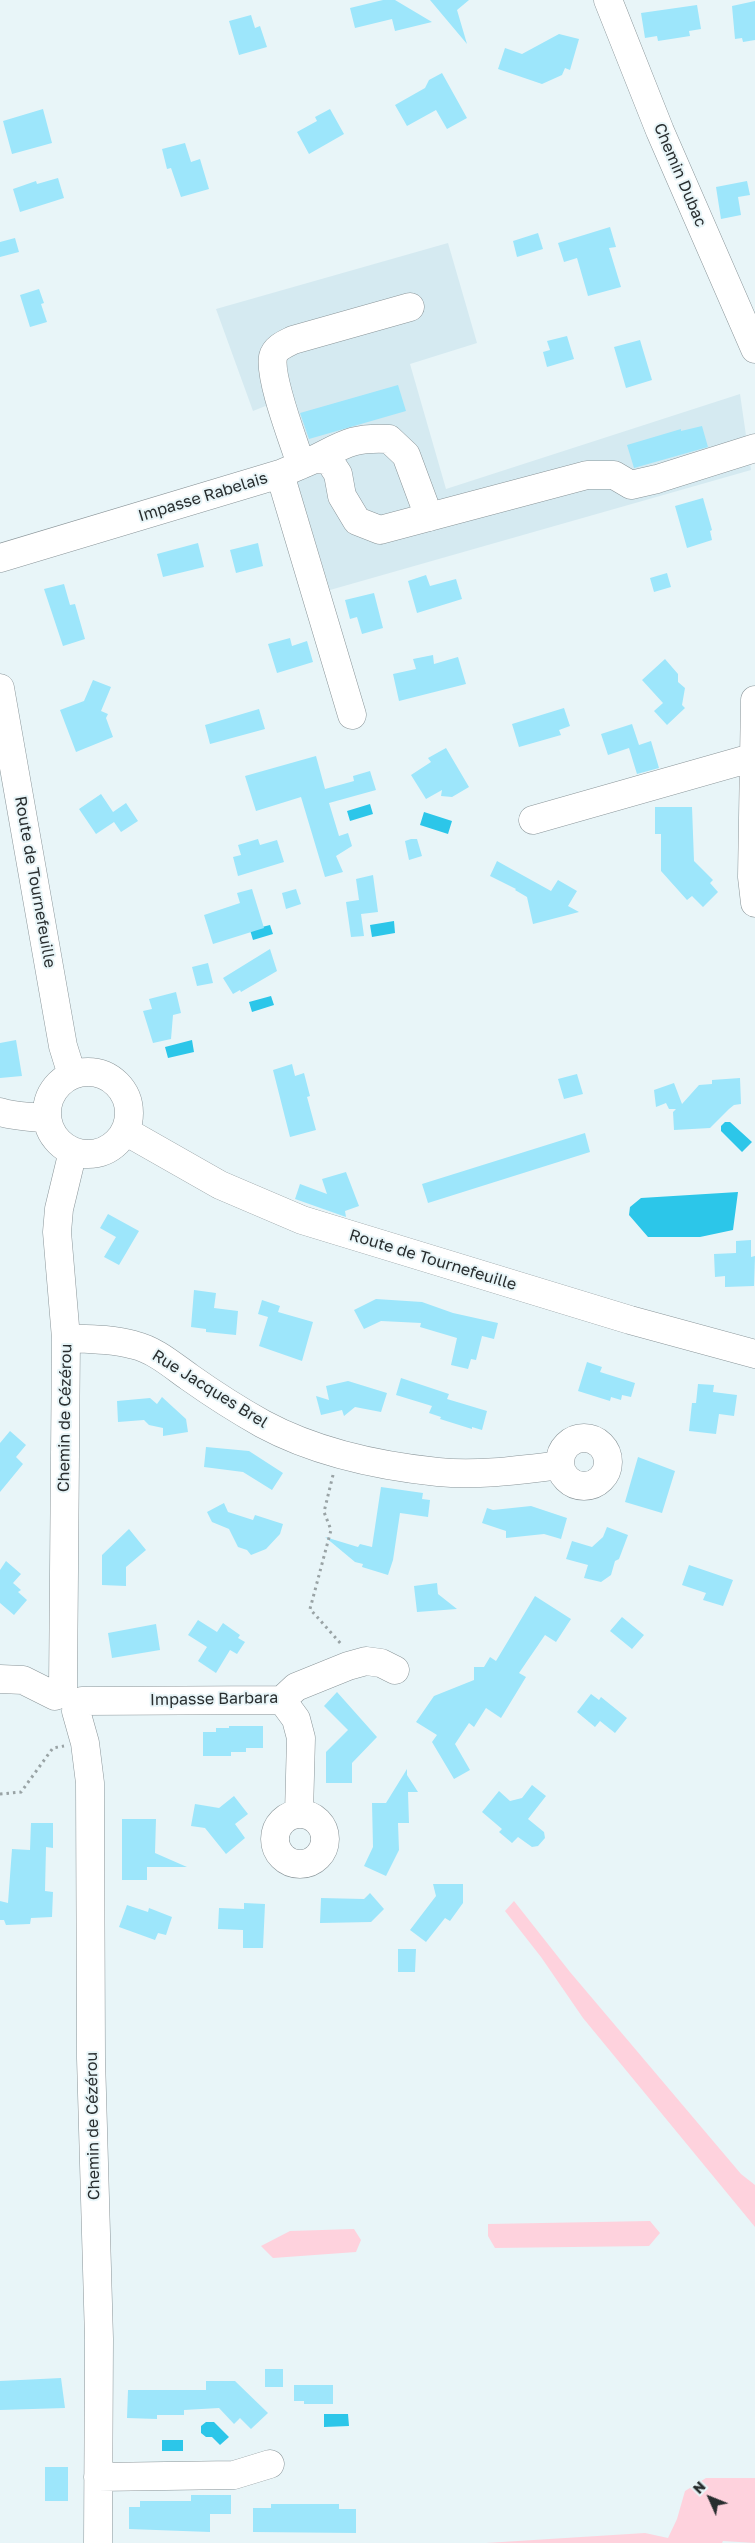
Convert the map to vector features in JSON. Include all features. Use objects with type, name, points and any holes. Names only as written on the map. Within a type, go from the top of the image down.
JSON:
[{"type":"street","name":"Chemin Dubac","points":[[608,0],[660,131],[755,349]]},
{"type":"street","points":[[299,466],[273,373],[273,356],[281,346],[293,340],[410,307]]},
{"type":"street","points":[[299,466],[346,443],[364,438],[389,439],[406,455],[429,517]]},
{"type":"street","points":[[299,466],[329,460],[338,474],[342,496],[357,521],[380,530],[586,475],[614,475],[631,485],[657,479],[755,448]]},
{"type":"street","name":"Impasse Rabelais","points":[[0,558],[299,466],[352,715]]},
{"type":"street","name":"Route de Tournefeuille","points":[[0,688],[63,1046],[72,1075]]},
{"type":"street","points":[[755,700],[752,878],[755,903]]},
{"type":"street","points":[[533,820],[754,757]]},
{"type":"street","points":[[88,1071],[100,1073],[119,1086],[129,1108],[125,1131],[120,1139],[102,1152],[87,1154],[73,1151],[56,1139],[47,1119],[47,1108],[51,1095],[58,1084],[72,1075],[88,1071]]},
{"type":"street","points":[[0,1112],[47,1119]]},
{"type":"street","name":"Route de Tournefeuille","points":[[125,1131],[220,1185],[302,1220],[630,1320],[755,1354]]},
{"type":"street","name":"Chemin de Cézérou","points":[[73,1151],[59,1209],[58,1232],[66,1338],[69,1699],[85,1743],[90,1783],[91,2058],[99,2339],[98,2543]]},
{"type":"street","name":"Rue Jacques Brel","points":[[66,1338],[109,1340],[136,1345],[155,1354],[264,1425],[339,1453],[395,1466],[440,1472],[510,1471],[560,1465]]},
{"type":"street","name":"Impasse Barbara","points":[[69,1699],[282,1700],[296,1687],[348,1666],[366,1661],[381,1663],[395,1670]]},
{"type":"street","points":[[0,1679],[23,1680],[69,1699]]},
{"type":"street","points":[[282,1700],[296,1719],[301,1738],[299,1813]]},
{"type":"street","points":[[98,2477],[234,2475],[270,2464]]},
{"type":"path","points":[[339,1453],[324,1512],[331,1530],[310,1609],[346,1649],[348,1666]]},
{"type":"path","points":[[0,1794],[21,1792],[53,1748],[85,1743]]},
{"type":"shaded area","points":[[448,243],[477,343],[410,364],[446,489],[740,394],[751,470],[330,590],[273,403],[253,411],[216,309]]},
{"type":"shaded area","points":[[514,1901],[570,1972],[741,2174],[755,2185],[755,2227],[583,2018],[541,1957],[505,1911]]},
{"type":"shaded area","points":[[650,2221],[660,2233],[649,2246],[495,2248],[488,2236],[488,2224]]},
{"type":"shaded area","points":[[354,2229],[361,2240],[356,2252],[273,2258],[261,2246],[290,2231]]},
{"type":"shaded area","points":[[706,2478],[755,2478],[755,2543],[723,2541],[722,2543],[486,2543],[645,2533],[668,2538],[677,2519],[685,2491]]},
{"type":"water","points":[[370,804],[373,814],[350,821],[347,811]]},
{"type":"water","points":[[424,812],[452,821],[448,834],[420,825]]},
{"type":"water","points":[[394,921],[395,933],[372,937],[370,925]]},
{"type":"water","points":[[270,925],[273,934],[253,940],[250,930]]},
{"type":"water","points":[[271,996],[274,1005],[252,1012],[249,1002]]},
{"type":"water","points":[[192,1040],[194,1052],[168,1058],[165,1047]]},
{"type":"water","points":[[725,1122],[730,1122],[752,1142],[742,1152],[721,1131],[721,1126]]},
{"type":"water","points":[[738,1192],[733,1230],[700,1237],[648,1237],[629,1215],[630,1207],[641,1198]]},
{"type":"water","points":[[324,2414],[348,2414],[349,2426],[324,2427]]},
{"type":"water","points":[[206,2422],[214,2422],[229,2437],[220,2445],[212,2437],[206,2437],[201,2433],[201,2426]]},
{"type":"water","points":[[162,2440],[183,2440],[183,2451],[162,2451]]},
{"type":"building","points":[[383,0],[395,0],[432,22],[395,31],[392,19],[355,28],[350,8]]},
{"type":"building","points":[[430,0],[469,0],[457,10],[467,44]]},
{"type":"building","points":[[755,1],[755,40],[743,42],[742,38],[735,39],[732,6]]},
{"type":"building","points":[[697,5],[701,29],[689,31],[690,36],[658,41],[657,36],[645,38],[641,13]]},
{"type":"building","points":[[251,15],[255,28],[260,26],[267,47],[239,55],[229,21]]},
{"type":"building","points":[[559,34],[579,39],[570,70],[565,68],[562,75],[542,84],[498,69],[505,48],[522,54]]},
{"type":"building","points":[[442,73],[467,118],[447,129],[436,110],[407,126],[395,105],[425,88],[429,80]]},
{"type":"building","points":[[43,109],[52,143],[12,154],[3,121]]},
{"type":"building","points":[[330,109],[344,134],[309,154],[297,132],[317,121],[315,117]]},
{"type":"building","points":[[185,143],[191,162],[200,159],[209,189],[181,197],[171,168],[167,169],[162,149]]},
{"type":"building","points":[[58,178],[64,198],[20,212],[13,189],[36,181],[37,184]]},
{"type":"building","points":[[747,181],[750,195],[738,197],[741,215],[721,219],[716,187]]},
{"type":"building","points":[[610,227],[616,247],[609,248],[621,287],[588,296],[577,258],[564,262],[558,243]]},
{"type":"building","points":[[538,233],[543,249],[517,257],[513,241]]},
{"type":"building","points":[[15,238],[19,252],[0,257],[0,242]]},
{"type":"building","points":[[39,289],[44,303],[41,304],[47,322],[30,327],[20,295]]},
{"type":"building","points":[[567,336],[574,359],[547,367],[543,352],[550,350],[547,341]]},
{"type":"building","points":[[640,340],[652,380],[626,388],[614,347]]},
{"type":"building","points":[[398,385],[406,411],[309,439],[300,413]]},
{"type":"building","points":[[702,426],[708,447],[634,468],[627,445],[681,429],[681,431]]},
{"type":"building","points":[[703,498],[712,530],[710,531],[712,540],[687,548],[675,506]]},
{"type":"building","points":[[198,543],[204,567],[163,577],[157,554]]},
{"type":"building","points":[[258,543],[263,566],[236,573],[230,550]]},
{"type":"building","points":[[667,573],[671,587],[654,592],[650,578]]},
{"type":"building","points":[[426,575],[430,586],[456,579],[462,599],[417,613],[408,581]]},
{"type":"building","points":[[64,584],[70,605],[75,604],[85,639],[63,646],[44,589]]},
{"type":"building","points":[[374,593],[383,628],[362,634],[357,617],[350,619],[345,600]]},
{"type":"building","points":[[290,638],[292,646],[307,641],[313,662],[277,673],[268,644]]},
{"type":"building","points":[[433,655],[434,664],[458,657],[466,684],[399,701],[393,674],[416,669],[413,659]]},
{"type":"building","points":[[665,659],[678,674],[678,682],[685,688],[682,705],[685,708],[667,725],[654,711],[663,703],[642,680]]},
{"type":"building","points":[[93,680],[111,687],[101,711],[108,714],[106,718],[113,737],[76,752],[60,710],[84,701]]},
{"type":"building","points":[[564,708],[570,726],[559,730],[561,735],[519,747],[512,724]]},
{"type":"building","points":[[259,709],[265,729],[210,744],[205,725]]},
{"type":"building","points":[[632,724],[639,745],[651,741],[659,768],[637,774],[629,748],[608,755],[601,734]]},
{"type":"building","points":[[446,748],[469,787],[452,797],[441,796],[442,790],[426,799],[411,775],[431,762],[428,758]]},
{"type":"building","points":[[316,756],[325,789],[354,781],[353,776],[370,771],[376,790],[329,803],[339,836],[348,833],[352,846],[336,856],[343,872],[325,877],[301,797],[256,811],[245,776]]},
{"type":"building","points":[[101,794],[113,812],[126,803],[138,821],[121,832],[114,822],[96,834],[79,809]]},
{"type":"building","points":[[655,807],[692,807],[694,861],[713,880],[710,883],[718,892],[703,907],[692,896],[687,900],[661,871],[661,834],[655,834]]},
{"type":"building","points":[[258,839],[260,845],[277,840],[284,862],[238,876],[233,857],[241,855],[238,845]]},
{"type":"building","points":[[417,839],[422,856],[409,860],[405,841]]},
{"type":"building","points":[[497,861],[551,891],[558,880],[577,891],[568,906],[579,912],[533,924],[527,897],[516,889],[490,876]]},
{"type":"building","points":[[373,875],[378,912],[361,914],[364,936],[351,937],[346,902],[359,900],[356,879]]},
{"type":"building","points":[[252,889],[264,928],[213,944],[204,915],[240,903],[237,893]]},
{"type":"building","points":[[296,889],[301,904],[286,909],[282,893]]},
{"type":"building","points":[[270,949],[277,971],[241,992],[240,990],[233,994],[223,978]]},
{"type":"building","points":[[208,963],[213,983],[197,986],[192,967]]},
{"type":"building","points":[[176,992],[181,1013],[173,1015],[171,1039],[153,1043],[143,1011],[152,1009],[149,999]]},
{"type":"building","points":[[16,1040],[22,1076],[0,1078],[0,1043]]},
{"type":"building","points":[[292,1064],[295,1076],[304,1073],[310,1096],[307,1097],[316,1130],[290,1137],[273,1070]]},
{"type":"building","points":[[577,1074],[583,1094],[564,1099],[558,1079]]},
{"type":"building","points":[[740,1078],[741,1104],[734,1105],[710,1128],[674,1130],[673,1112],[676,1109],[669,1109],[666,1103],[656,1107],[654,1090],[674,1083],[682,1104],[699,1085],[712,1084],[712,1080]]},
{"type":"building","points":[[585,1133],[590,1152],[428,1203],[422,1184]]},
{"type":"building","points":[[346,1172],[359,1206],[345,1211],[346,1217],[295,1199],[300,1184],[327,1194],[322,1179]]},
{"type":"building","points":[[108,1214],[139,1231],[119,1265],[104,1257],[116,1237],[100,1228]]},
{"type":"building","points":[[751,1240],[751,1257],[755,1256],[754,1286],[725,1287],[725,1276],[715,1277],[714,1254],[736,1253],[736,1241]]},
{"type":"building","points":[[194,1290],[216,1293],[214,1308],[238,1311],[236,1335],[206,1332],[206,1329],[191,1327]]},
{"type":"building","points":[[376,1299],[422,1302],[453,1313],[498,1323],[494,1339],[482,1336],[476,1360],[471,1359],[468,1369],[451,1365],[457,1338],[420,1327],[421,1323],[381,1321],[364,1329],[354,1310]]},
{"type":"building","points":[[262,1300],[280,1306],[278,1312],[313,1322],[302,1361],[259,1346],[268,1317],[258,1314]]},
{"type":"building","points":[[587,1362],[602,1367],[600,1372],[635,1383],[631,1397],[622,1395],[621,1400],[611,1397],[610,1401],[578,1391]]},
{"type":"building","points":[[401,1378],[449,1394],[447,1399],[487,1411],[482,1430],[472,1427],[472,1429],[440,1419],[441,1417],[429,1413],[432,1406],[396,1395]]},
{"type":"building","points":[[348,1381],[387,1393],[381,1412],[355,1407],[344,1416],[342,1410],[321,1415],[316,1396],[329,1400],[326,1386]]},
{"type":"building","points":[[698,1384],[714,1385],[713,1392],[737,1395],[734,1416],[719,1414],[716,1434],[689,1431],[692,1403],[696,1403]]},
{"type":"building","points":[[162,1397],[186,1419],[188,1432],[163,1436],[163,1428],[149,1425],[144,1420],[118,1422],[117,1401],[150,1398],[157,1404]]},
{"type":"building","points":[[10,1431],[26,1445],[16,1457],[23,1464],[0,1492],[0,1443]]},
{"type":"building","points":[[206,1447],[249,1451],[283,1473],[272,1490],[243,1472],[204,1467]]},
{"type":"building","points":[[638,1457],[675,1471],[662,1513],[625,1502]]},
{"type":"building","points":[[381,1487],[423,1493],[422,1499],[430,1500],[428,1517],[400,1513],[393,1560],[388,1575],[362,1567],[363,1564],[355,1562],[325,1537],[358,1547],[360,1544],[372,1547]]},
{"type":"building","points":[[224,1503],[228,1512],[253,1520],[255,1515],[283,1524],[280,1534],[266,1549],[251,1555],[247,1550],[238,1547],[229,1529],[212,1522],[207,1512]]},
{"type":"building","points":[[531,1506],[567,1518],[561,1539],[544,1534],[506,1538],[506,1531],[482,1523],[487,1508],[493,1510]]},
{"type":"building","points":[[607,1527],[628,1535],[619,1559],[615,1561],[611,1575],[601,1582],[584,1578],[588,1565],[566,1559],[572,1541],[592,1547],[603,1537]]},
{"type":"building","points":[[129,1529],[146,1550],[126,1567],[126,1586],[102,1585],[102,1555]]},
{"type":"building","points":[[6,1561],[21,1574],[13,1583],[21,1590],[18,1592],[27,1600],[14,1615],[0,1603],[0,1570]]},
{"type":"building","points":[[689,1565],[733,1580],[723,1606],[703,1600],[706,1593],[682,1585]]},
{"type":"building","points":[[437,1583],[438,1594],[457,1609],[417,1612],[414,1586]]},
{"type":"building","points":[[535,1596],[571,1619],[556,1642],[545,1635],[519,1673],[526,1677],[501,1718],[486,1708],[474,1727],[469,1723],[455,1744],[470,1770],[454,1779],[432,1742],[437,1735],[416,1722],[434,1696],[474,1680],[474,1667],[484,1667],[490,1657],[496,1661]]},
{"type":"building","points":[[622,1617],[644,1635],[632,1649],[610,1631]]},
{"type":"building","points":[[198,1620],[217,1632],[223,1623],[240,1635],[238,1638],[245,1642],[237,1654],[230,1650],[216,1673],[198,1661],[207,1647],[188,1635]]},
{"type":"building","points":[[156,1624],[160,1650],[112,1658],[108,1633]]},
{"type":"building","points":[[337,1692],[377,1737],[352,1763],[352,1783],[326,1783],[326,1752],[348,1730],[324,1706]]},
{"type":"building","points":[[591,1694],[599,1700],[601,1697],[627,1718],[615,1733],[600,1721],[595,1727],[577,1712]]},
{"type":"building","points":[[229,1726],[263,1726],[263,1748],[246,1748],[246,1752],[231,1752],[231,1756],[203,1756],[203,1732],[216,1732],[216,1728],[229,1728]]},
{"type":"building","points":[[407,1769],[407,1775],[418,1792],[408,1792],[409,1823],[398,1823],[399,1850],[386,1876],[364,1866],[373,1847],[372,1803],[386,1803]]},
{"type":"building","points":[[532,1785],[546,1796],[528,1819],[544,1832],[545,1838],[538,1846],[532,1847],[518,1837],[512,1843],[499,1832],[502,1829],[482,1812],[499,1791],[510,1801],[522,1798]]},
{"type":"building","points":[[234,1796],[248,1814],[235,1824],[245,1838],[226,1854],[205,1828],[191,1826],[195,1804],[219,1808]]},
{"type":"building","points":[[122,1819],[156,1819],[155,1853],[187,1867],[147,1867],[147,1880],[122,1880]]},
{"type":"building","points":[[31,1823],[53,1823],[53,1848],[46,1847],[45,1891],[53,1892],[52,1917],[31,1918],[30,1924],[6,1925],[4,1920],[0,1920],[0,1901],[8,1903],[12,1849],[30,1850]]},
{"type":"building","points":[[433,1884],[463,1884],[463,1903],[450,1921],[445,1918],[426,1942],[410,1930],[436,1896]]},
{"type":"building","points":[[370,1893],[384,1909],[371,1922],[320,1923],[321,1898],[364,1899]]},
{"type":"building","points":[[244,1903],[265,1904],[263,1948],[243,1948],[243,1930],[218,1929],[219,1908],[244,1909]]},
{"type":"building","points":[[127,1905],[148,1912],[149,1908],[172,1917],[166,1935],[158,1933],[155,1940],[119,1927]]},
{"type":"building","points":[[398,1949],[416,1949],[415,1972],[398,1972]]},
{"type":"building","points":[[265,2369],[283,2369],[283,2387],[265,2387]]},
{"type":"building","points":[[61,2378],[65,2408],[0,2410],[0,2381]]},
{"type":"building","points":[[206,2381],[235,2381],[268,2413],[251,2429],[240,2418],[234,2424],[219,2408],[184,2410],[184,2415],[157,2415],[157,2419],[127,2418],[128,2390],[206,2390]]},
{"type":"building","points":[[294,2385],[333,2385],[333,2404],[304,2404],[304,2401],[294,2401]]},
{"type":"building","points":[[45,2467],[68,2467],[68,2501],[45,2501]]},
{"type":"building","points":[[191,2495],[231,2495],[231,2514],[210,2514],[210,2532],[129,2529],[129,2507],[140,2507],[140,2501],[191,2501]]},
{"type":"building","points":[[271,2504],[339,2504],[339,2509],[356,2509],[356,2533],[253,2532],[253,2508],[271,2508]]}]
